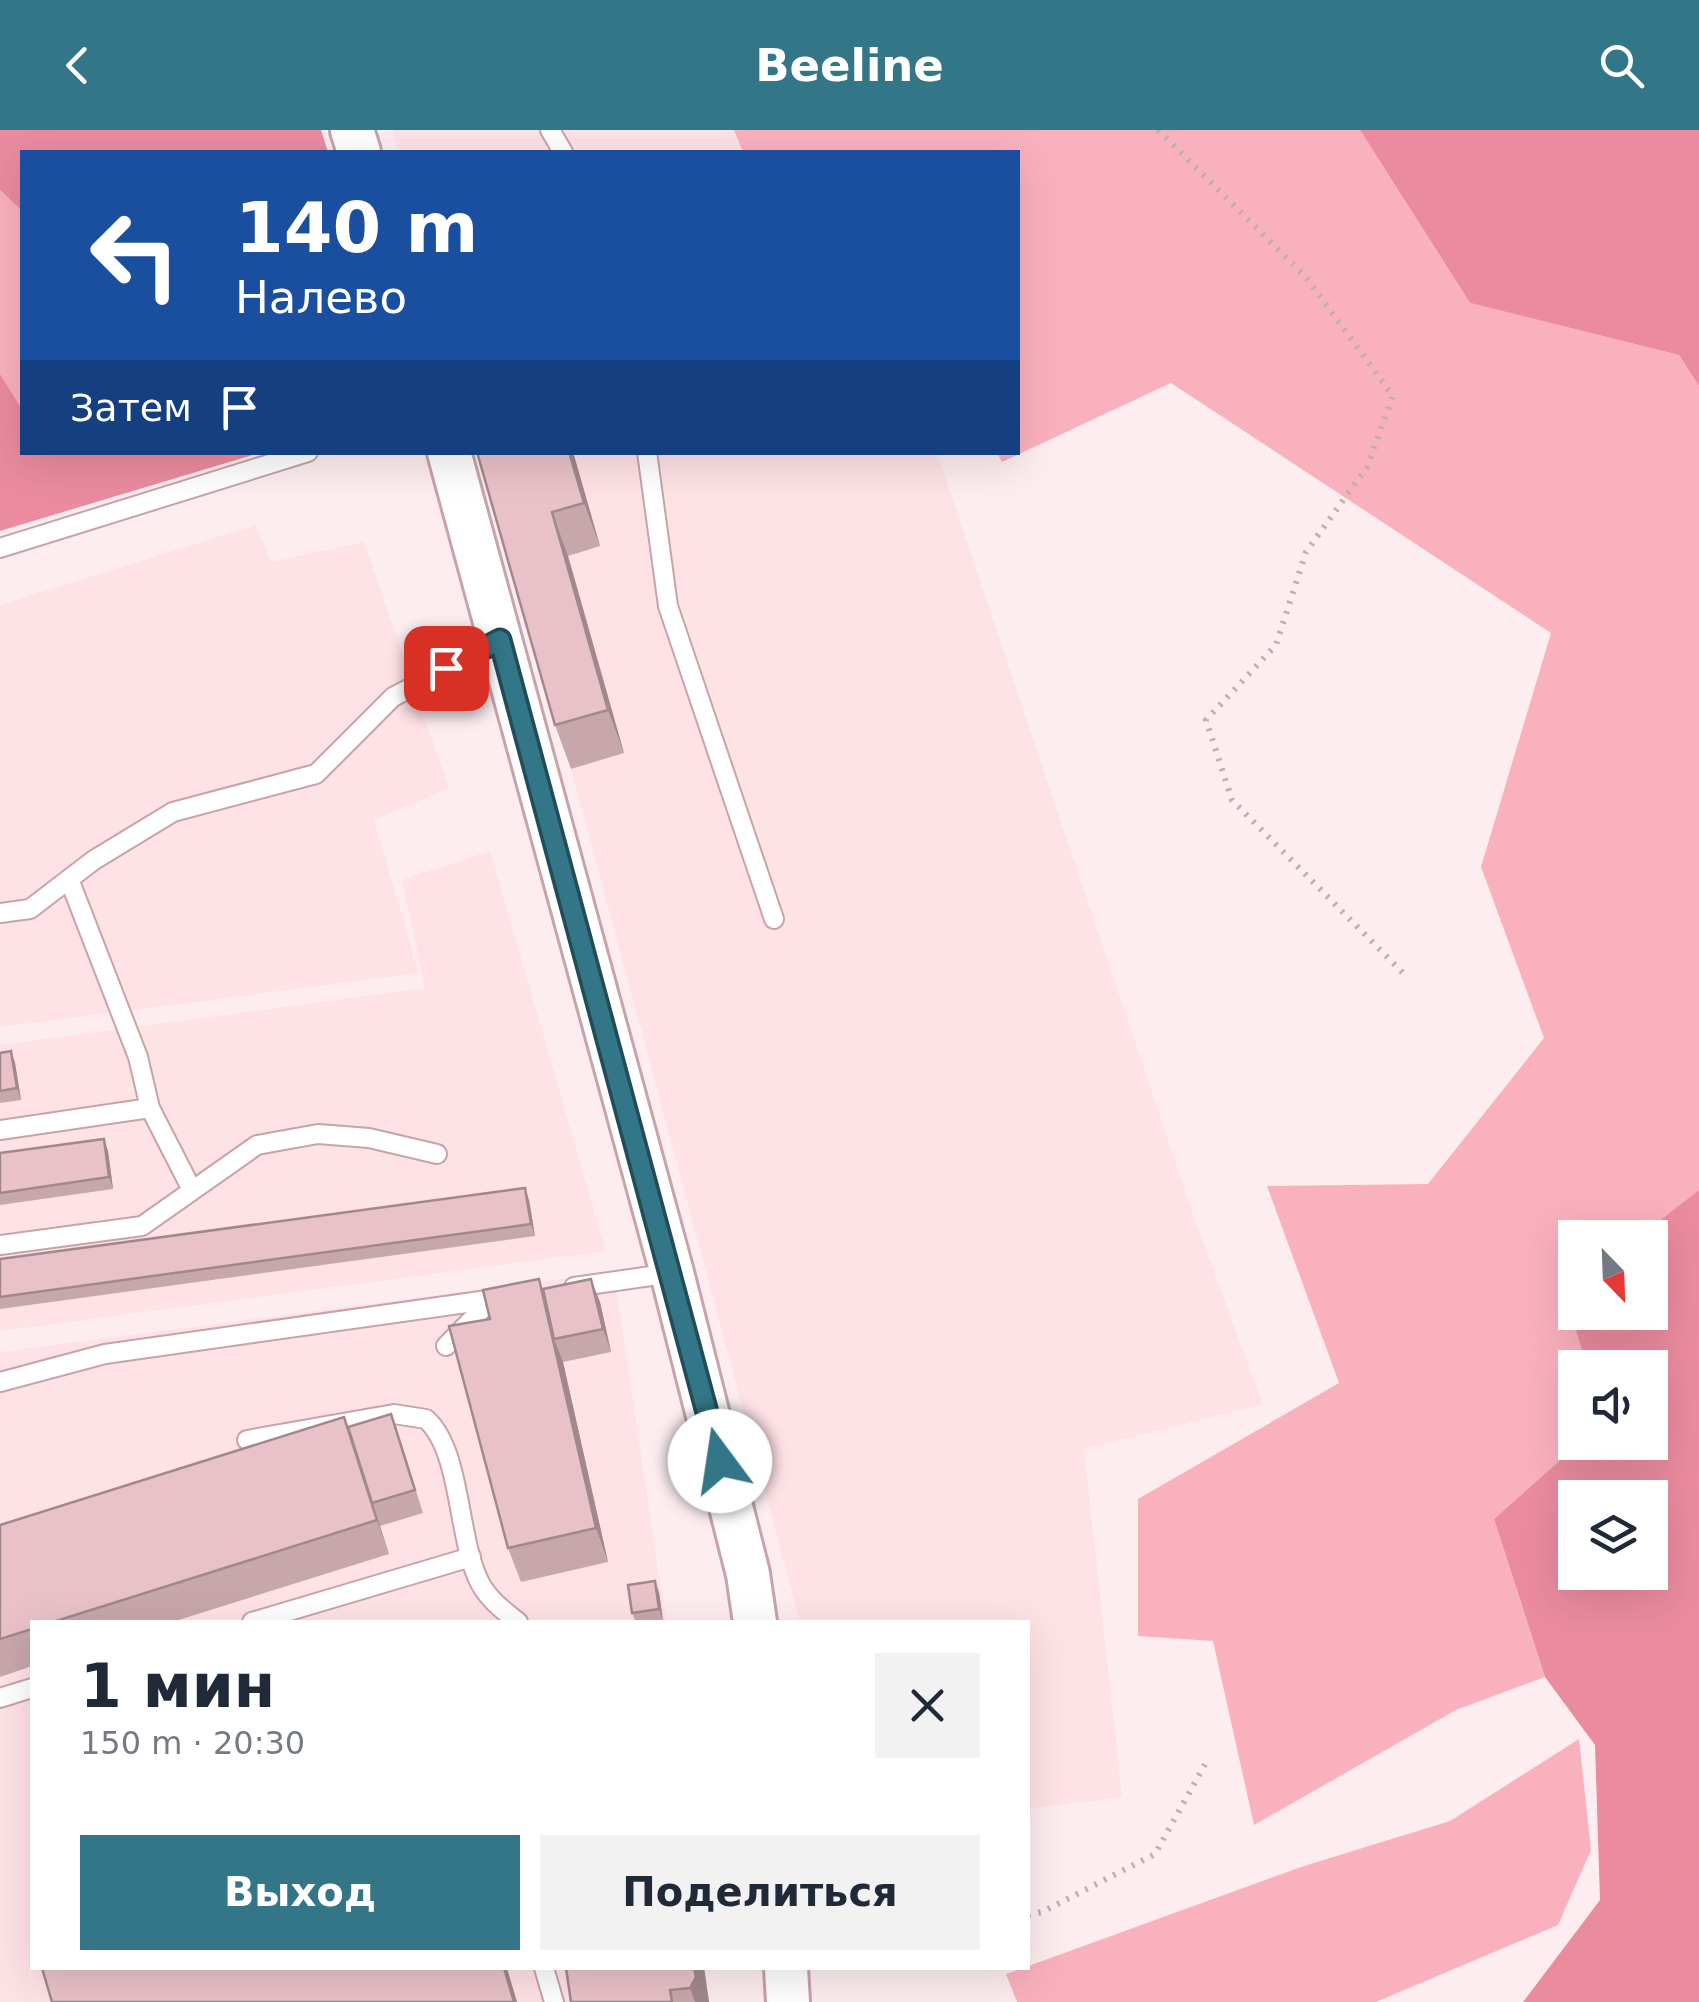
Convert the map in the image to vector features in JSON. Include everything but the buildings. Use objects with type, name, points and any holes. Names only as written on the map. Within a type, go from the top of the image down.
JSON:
[{"type":"street","points":[[450,455],[672,1273],[748,1574],[756,1620]]},
{"type":"street","points":[[786,1970],[788,2002]]},
{"type":"lane","points":[[0,548],[298,455]]},
{"type":"lane","points":[[648,455],[668,606],[774,920]]},
{"type":"lane","points":[[0,913],[30,909],[173,812],[316,774],[393,697],[500,640]]},
{"type":"lane","points":[[69,879],[138,1057],[150,1108],[191,1188]]},
{"type":"lane","points":[[0,1130],[150,1108]]},
{"type":"lane","points":[[0,1245],[142,1226],[257,1145],[318,1134],[370,1138],[437,1154]]},
{"type":"lane","points":[[0,1382],[105,1354],[672,1273]]},
{"type":"lane","points":[[446,1346],[492,1299]]},
{"type":"lane","points":[[247,1440],[394,1414],[426,1418],[442,1442],[479,1582],[496,1604],[516,1620]]},
{"type":"lane","points":[[259,1620],[471,1557]]},
{"type":"lane","points":[[0,1698],[30,1689]]},
{"type":"lane","points":[[545,1970],[554,2002]]},
{"type":"path","points":[[1158,130],[1305,276],[1393,396],[1367,468],[1306,552],[1276,645],[1206,720],[1232,800],[1408,978]]},
{"type":"path","points":[[1030,1915],[1155,1854],[1208,1759]]},
{"type":"shaded area","points":[[0,130],[321,130],[327,150],[20,150],[20,209],[0,190]]},
{"type":"shaded area","points":[[392,130],[734,130],[742,150],[397,150]]},
{"type":"shaded area","points":[[734,130],[1360,130],[1470,303],[1679,355],[1699,386],[1699,1190],[1660,1220],[1558,1220],[1558,1330],[1576,1330],[1582,1350],[1558,1350],[1560,1460],[1494,1519],[1545,1677],[1456,1710],[1254,1825],[1213,1641],[1138,1636],[1138,1499],[1339,1383],[1267,1186],[1428,1184],[1544,1038],[1481,867],[1551,633],[1171,383],[1020,454],[1020,150],[742,150]]},
{"type":"shaded area","points":[[1360,130],[1699,130],[1699,386],[1679,355],[1470,303]]},
{"type":"shaded area","points":[[0,190],[20,209],[20,406],[0,374]]},
{"type":"shaded area","points":[[0,374],[20,406],[20,455],[252,455],[0,531]]},
{"type":"shaded area","points":[[481,455],[938,455],[1196,1223],[1263,1404],[1084,1449],[1122,1797],[1030,1809],[1030,1620],[799,1620],[571,769]]},
{"type":"shaded area","points":[[998,455],[1017,455],[1002,462]]},
{"type":"shaded area","points":[[256,525],[271,562],[364,542],[449,788],[374,820],[419,973],[0,1027],[0,605]]},
{"type":"shaded area","points":[[490,851],[606,1251],[0,1331],[0,1045],[425,988],[402,880]]},
{"type":"shaded area","points":[[1699,1190],[1699,2002],[1523,2002],[1600,1900],[1595,1745],[1545,1677],[1494,1519],[1560,1460],[1668,1460],[1668,1350],[1582,1350],[1576,1330],[1668,1330],[1668,1220],[1660,1220]]},
{"type":"shaded area","points":[[614,1272],[666,1620],[30,1620],[30,1970],[704,1970],[709,2002],[0,2002],[0,1352]]},
{"type":"shaded area","points":[[1579,1739],[1591,1850],[1558,1925],[1376,2002],[1017,2002],[1006,1974],[1030,1970],[1030,1965],[1304,1866],[1450,1821]]},
{"type":"waterway","points":[[1540,2002],[1699,1850]]},
{"type":"route","points":[[446,668],[500,640],[720,1461]]}]
